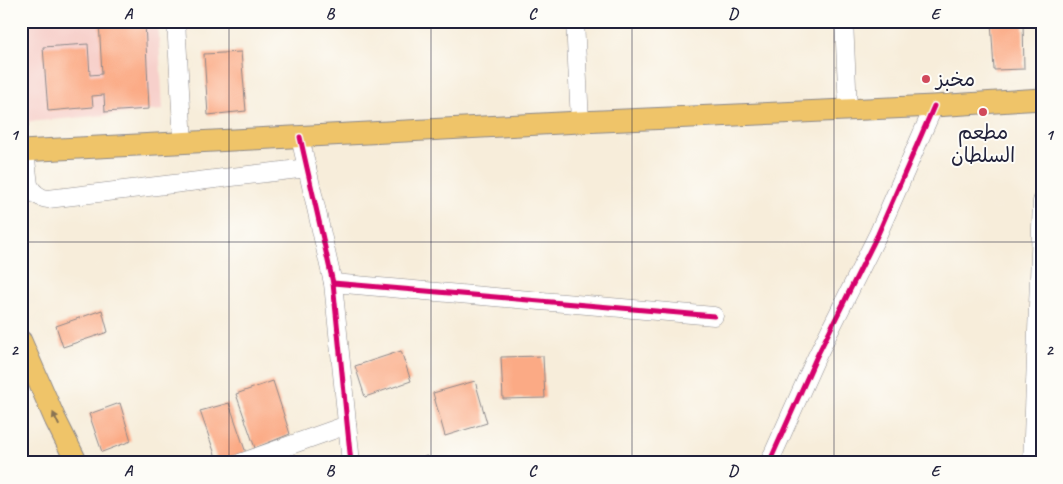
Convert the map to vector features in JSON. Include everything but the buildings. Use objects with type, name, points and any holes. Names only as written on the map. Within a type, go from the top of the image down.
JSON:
[{"type":"main road","points":[[23,151],[1042,99]]},
{"type":"main road","points":[[21,341],[55,419],[77,463]]},
{"type":"street","points":[[176,21],[183,143]]},
{"type":"street","points":[[575,21],[580,122]]},
{"type":"street","points":[[844,21],[848,109]]},
{"type":"street","points":[[769,463],[816,358],[878,234],[934,106]]},
{"type":"street","points":[[300,137],[333,283],[351,463]]},
{"type":"street","points":[[23,151],[28,185],[39,196],[48,199],[307,168]]},
{"type":"street","points":[[1032,463],[1042,200]]},
{"type":"street","points":[[333,283],[714,316]]},
{"type":"street","points":[[240,463],[347,424]]},
{"type":"shaded area","points":[[21,21],[158,21],[163,110],[28,122],[26,107],[21,107]]},
{"type":"cycle path","points":[[769,463],[816,358],[878,234],[934,106]]},
{"type":"cycle path","points":[[300,137],[333,283],[351,463]]},
{"type":"cycle path","points":[[333,283],[714,316]]},
{"type":"place","name":"مخبز","points":[[926,79]]},
{"type":"place","name":"مطعم السلطان","points":[[983,112]]}]
